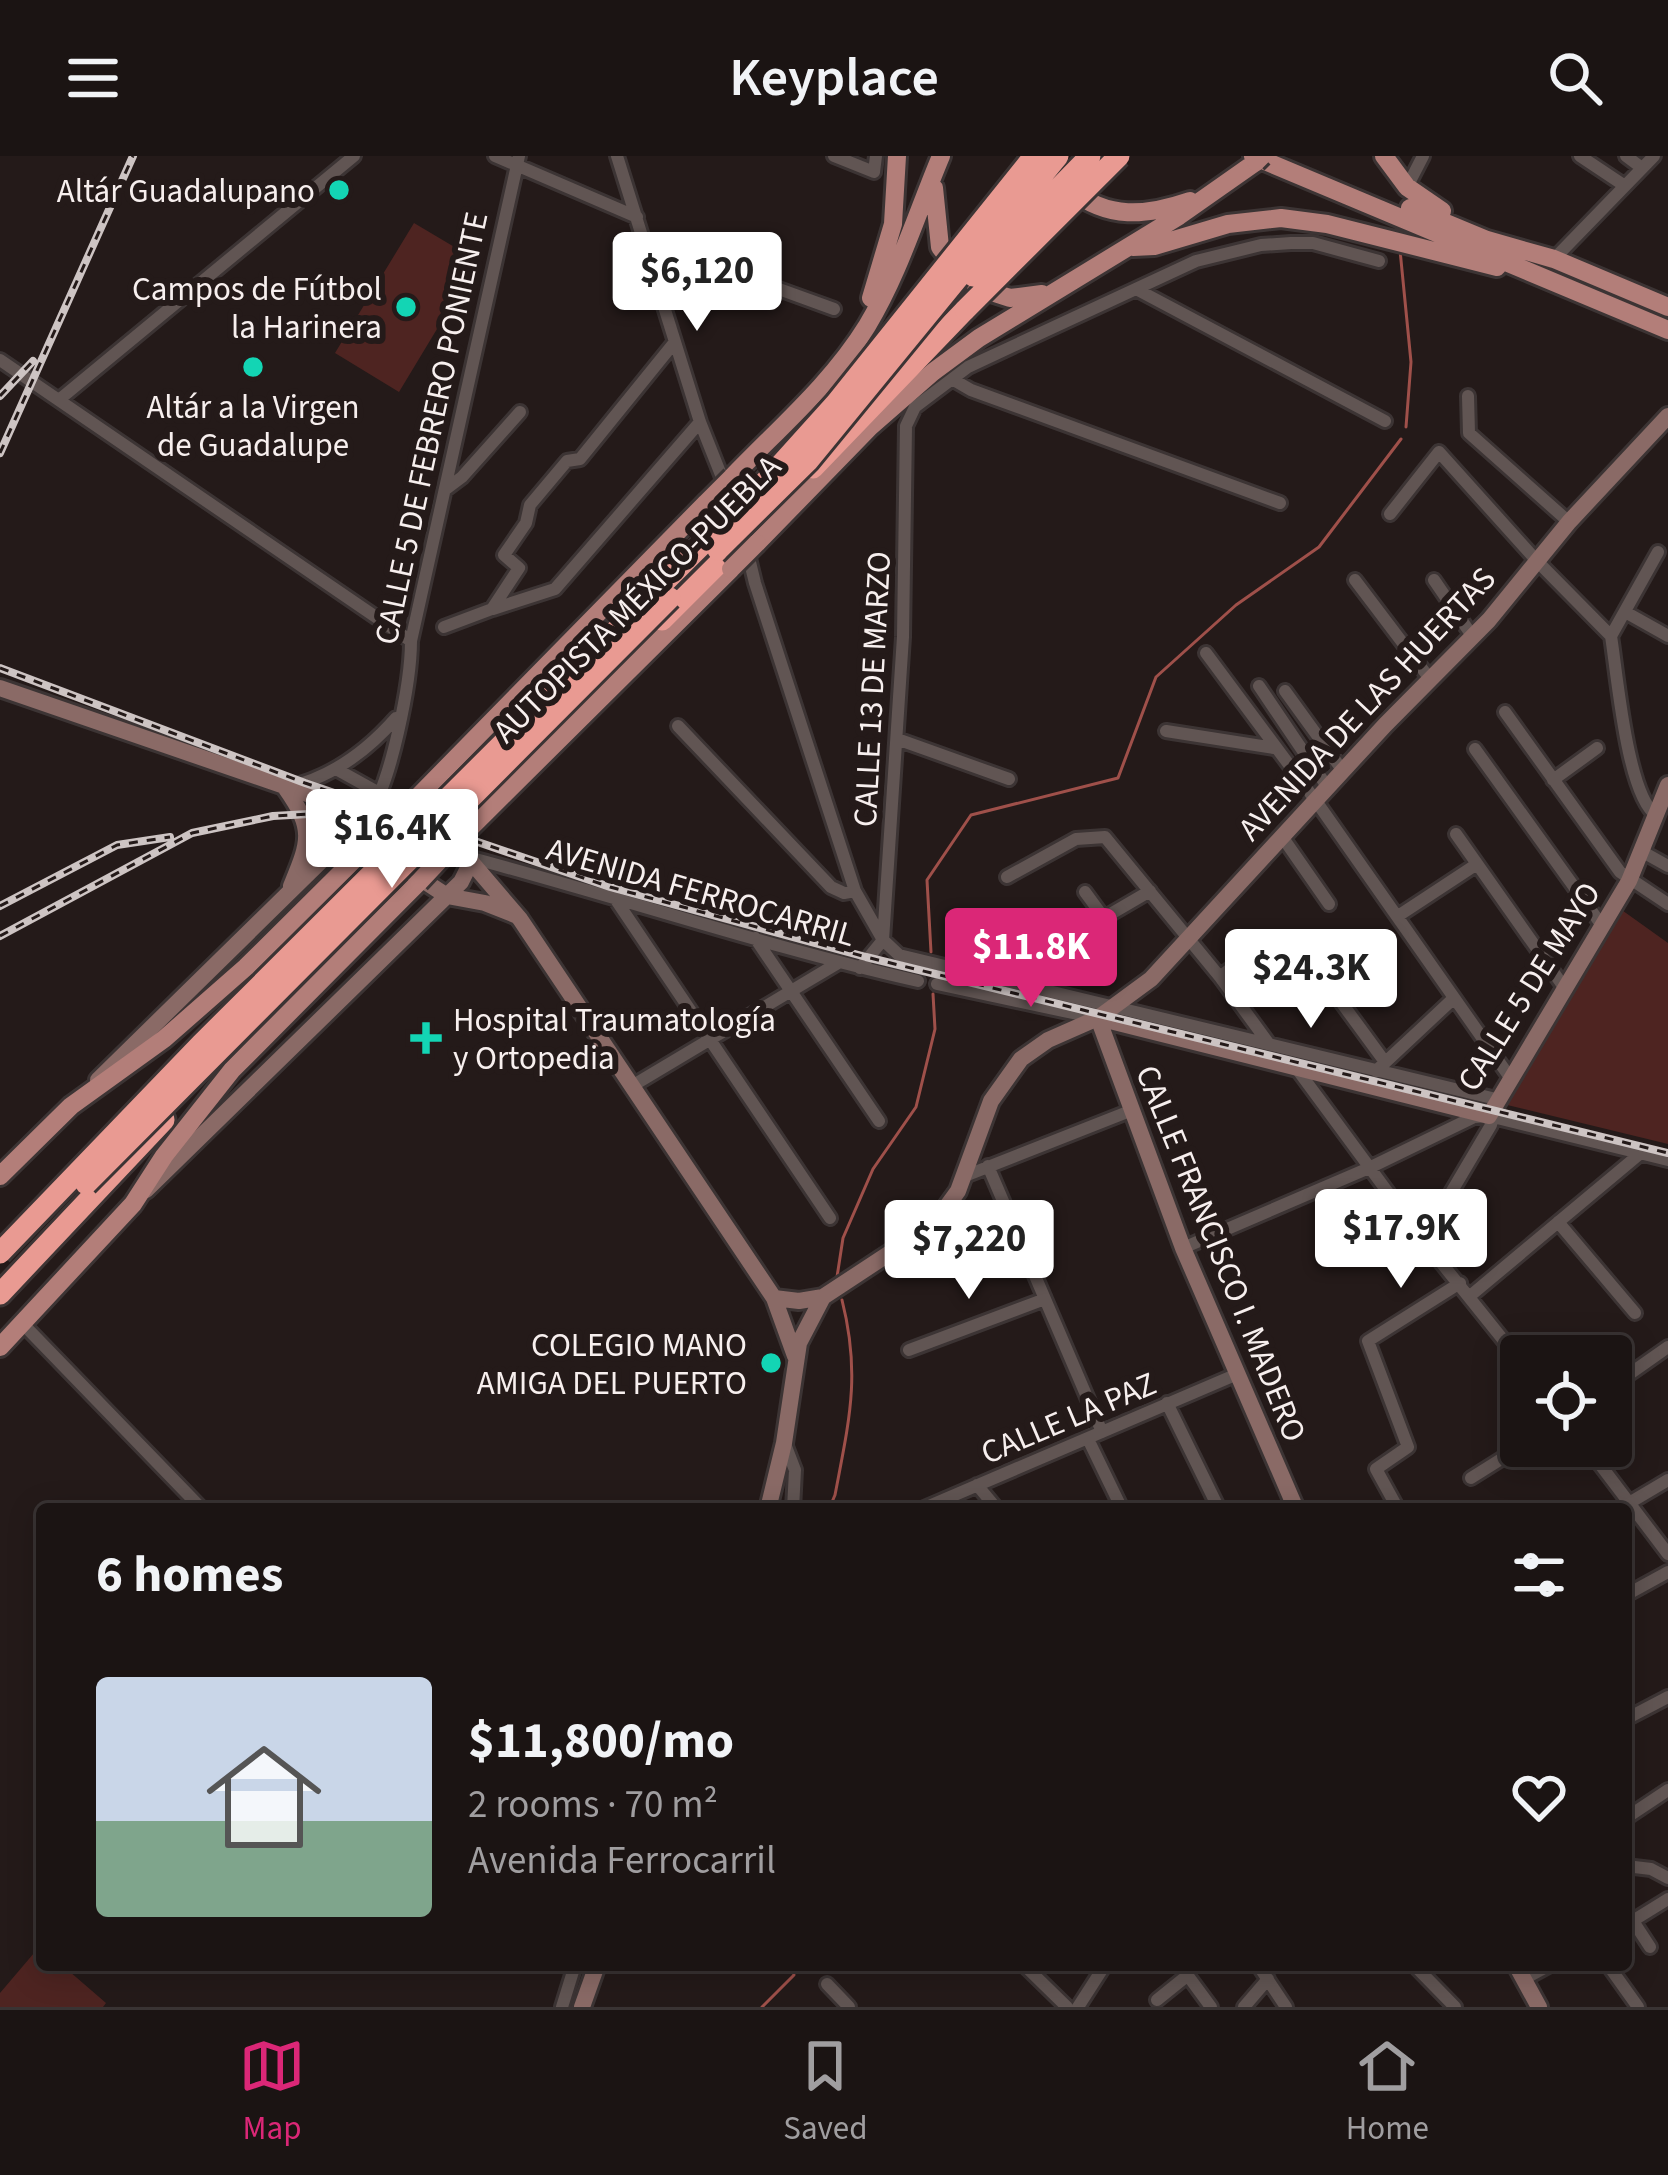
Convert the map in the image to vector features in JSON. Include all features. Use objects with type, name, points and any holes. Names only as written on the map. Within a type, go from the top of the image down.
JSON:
[{"type":"highway","points":[[0,1248],[764,484],[836,403],[1031,156]]},
{"type":"highway","points":[[0,1274],[808,461],[1058,156]]},
{"type":"highway","name":"AUTOPISTA MÉXICO-PUEBLA","points":[[958,305],[1090,156]]},
{"type":"highway","name":"AUTOPISTA MÉXICO-PUEBLA","points":[[0,1248],[98,1138],[412,812],[737,520],[1119,156]]},
{"type":"highway","name":"AUTOPISTA MÉXICO-PUEBLA","points":[[0,1294],[140,1145],[732,559],[737,520]]},
{"type":"highway","points":[[0,1231],[66,1166],[105,1140]]},
{"type":"main road","points":[[844,358],[884,263],[896,203],[897,156]]},
{"type":"main road","points":[[1031,156],[1082,199],[1121,213],[1147,213],[1204,196]]},
{"type":"main road","points":[[1283,156],[1486,240],[1554,259],[1668,307]]},
{"type":"main road","points":[[1384,156],[1407,187],[1486,240]]},
{"type":"main road","points":[[939,159],[894,275],[844,358],[732,477],[737,520],[1058,290],[1179,216],[1257,158],[1668,330]]},
{"type":"main road","points":[[939,159],[933,193],[937,234],[945,255],[964,278],[992,295],[1010,298],[1058,290]]},
{"type":"main road","points":[[1128,247],[1154,246],[1215,227],[1281,218],[1327,224],[1526,272]]},
{"type":"main road","points":[[0,1176],[71,1106],[164,1039],[372,853]]},
{"type":"main road","points":[[0,1348],[133,1204],[232,1070],[412,878]]},
{"type":"street","points":[[60,399],[353,156]]},
{"type":"street","points":[[494,156],[518,160],[637,217]]},
{"type":"street","points":[[617,156],[674,344],[737,520],[855,891],[883,940],[899,955],[1270,1045],[1381,1066],[1492,1108],[1668,1160]]},
{"type":"street","points":[[833,156],[874,172],[876,156]]},
{"type":"street","points":[[1407,187],[1424,156]]},
{"type":"street","points":[[1580,156],[1625,186]]},
{"type":"street","points":[[1626,156],[1642,168]]},
{"type":"street","points":[[1554,259],[1642,168],[1657,156],[1668,163]]},
{"type":"street","name":"CALLE 5 DE FEBRERO PONIENTE","points":[[71,1106],[368,815],[381,794],[518,160]]},
{"type":"street","points":[[643,240],[834,309]]},
{"type":"street","points":[[1280,503],[992,398],[952,379],[963,360],[1196,261],[1261,245],[1313,243],[1379,261]]},
{"type":"street","points":[[1136,289],[1385,421]]},
{"type":"street","points":[[492,609],[519,568],[504,555],[526,523],[530,505],[567,461],[580,459],[674,344]]},
{"type":"street","points":[[0,360],[411,641]]},
{"type":"street","name":"CALLE 13 DE MARZO","points":[[883,940],[897,739],[906,425],[915,407],[952,379]]},
{"type":"street","points":[[1468,396],[1468,433],[1569,522]]},
{"type":"street","points":[[446,489],[462,478],[520,412]]},
{"type":"street","name":"AVENIDA DE LAS HUERTAS","points":[[823,1297],[934,1224],[965,1176],[991,1101],[1021,1059],[1048,1040],[1098,1018],[1150,979],[1473,638],[1569,522],[1668,416]]},
{"type":"street","points":[[443,627],[555,590],[700,422]]},
{"type":"street","points":[[1390,514],[1439,452],[1611,636],[1627,740],[1643,804],[1656,815]]},
{"type":"street","points":[[1611,636],[1658,552]]},
{"type":"street","points":[[1355,580],[1430,679]]},
{"type":"street","points":[[1433,580],[1473,638]]},
{"type":"street","points":[[1627,614],[1668,636]]},
{"type":"street","points":[[1206,653],[1274,748],[1322,794]]},
{"type":"street","points":[[1259,686],[1398,916],[1509,1076]]},
{"type":"street","points":[[0,688],[368,815],[467,856],[520,919],[775,1298],[795,1357]]},
{"type":"street","points":[[1285,691],[1343,771]]},
{"type":"street","points":[[1505,712],[1629,881],[1668,904]]},
{"type":"street","points":[[285,788],[336,769],[375,742],[400,713]]},
{"type":"street","points":[[678,725],[831,887],[844,893],[855,891]]},
{"type":"street","points":[[1166,731],[1274,748]]},
{"type":"street","points":[[897,739],[1009,779]]},
{"type":"street","points":[[1475,748],[1604,927]]},
{"type":"street","points":[[1553,780],[1597,748]]},
{"type":"street","points":[[336,769],[381,794]]},
{"type":"street","name":"CALLE 5 DE MAYO","points":[[1183,1248],[1369,1168],[1492,1108],[1604,927],[1629,881],[1668,785]]},
{"type":"street","points":[[285,788],[303,814],[308,835],[287,895]]},
{"type":"street","points":[[318,800],[349,834],[447,896],[485,903],[520,919]]},
{"type":"street","points":[[1456,834],[1566,990]]},
{"type":"street","points":[[1007,877],[1076,839],[1105,837],[1270,1045]]},
{"type":"street","points":[[1282,838],[1329,904]]},
{"type":"street","points":[[1641,850],[1668,866]]},
{"type":"street","points":[[133,1204],[461,882],[468,868],[467,856]]},
{"type":"street","name":"AVENIDA FERROCARRIL","points":[[467,856],[838,963],[918,980]]},
{"type":"street","points":[[1398,916],[1477,864]]},
{"type":"street","points":[[1090,926],[1150,891]]},
{"type":"street","points":[[1085,892],[1104,918]]},
{"type":"street","points":[[614,896],[830,1218]]},
{"type":"street","points":[[754,938],[879,1121]]},
{"type":"street","points":[[860,968],[883,940]]},
{"type":"street","points":[[1220,977],[1260,945]]},
{"type":"street","points":[[632,1086],[838,963]]},
{"type":"street","points":[[937,984],[1098,1018],[1297,1069],[1492,1108]]},
{"type":"street","points":[[1330,987],[1381,1066]]},
{"type":"street","points":[[1381,1066],[1454,998]]},
{"type":"street","name":"CALLE FRANCISCO I. MADERO","points":[[1098,1018],[1183,1248],[1293,1503]]},
{"type":"street","points":[[1297,1069],[1423,1240],[1500,1335]]},
{"type":"street","points":[[1423,1240],[1490,1126],[1492,1108]]},
{"type":"street","points":[[965,1176],[1130,1111]]},
{"type":"street","points":[[1470,1296],[1642,1152]]},
{"type":"street","points":[[988,1166],[1102,1432]]},
{"type":"street","points":[[1558,1222],[1635,1313]]},
{"type":"street","points":[[1395,1503],[1376,1469],[1408,1447],[1368,1340],[1460,1283]]},
{"type":"street","points":[[775,1298],[806,1301],[823,1297]]},
{"type":"street","points":[[769,1503],[784,1443],[795,1357],[823,1297]]},
{"type":"street","points":[[909,1349],[1046,1299]]},
{"type":"street","points":[[22,1323],[196,1503]]},
{"type":"street","points":[[1632,1372],[1668,1347]]},
{"type":"street","name":"CALLE LA PAZ","points":[[936,1503],[1235,1375]]},
{"type":"street","points":[[1167,1403],[1216,1503]]},
{"type":"street","points":[[1088,1438],[1119,1503]]},
{"type":"street","points":[[784,1443],[795,1470],[793,1503]]},
{"type":"street","points":[[1471,1478],[1500,1460]]},
{"type":"street","points":[[1599,1467],[1622,1503]]},
{"type":"street","points":[[1629,1503],[1668,1480]]},
{"type":"street","points":[[977,1485],[992,1503]]},
{"type":"street","points":[[1632,1515],[1668,1554]]},
{"type":"street","points":[[1632,1592],[1668,1571]]},
{"type":"street","points":[[1632,1716],[1668,1697]]},
{"type":"street","points":[[1632,1814],[1668,1790]]},
{"type":"street","points":[[1632,1867],[1668,1878]]},
{"type":"street","points":[[1632,1921],[1668,1899]]},
{"type":"street","points":[[1632,1926],[1650,1947]]},
{"type":"street","points":[[562,2007],[572,1971]]},
{"type":"street","points":[[582,2007],[595,1971]]},
{"type":"street","points":[[1030,1971],[1067,2007]]},
{"type":"street","points":[[1078,2007],[1101,1971]]},
{"type":"street","points":[[1156,2000],[1183,1971]]},
{"type":"street","points":[[1185,1971],[1211,2007]]},
{"type":"street","points":[[1262,1971],[1286,2007]]},
{"type":"street","points":[[1420,1971],[1455,2007]]},
{"type":"street","points":[[1431,1981],[1439,1971]]},
{"type":"street","points":[[1612,1971],[1638,2007]]},
{"type":"street","points":[[1520,1972],[1539,2007]]},
{"type":"street","points":[[1244,2007],[1268,1979]]},
{"type":"street","points":[[827,1984],[849,2007]]},
{"type":"shaded area","name":"Campos de Fútbol la Harinera","points":[[414,223],[478,261],[399,392],[335,353]]},
{"type":"shaded area","points":[[1619,908],[1668,943],[1668,1144],[1503,1104]]},
{"type":"shaded area","points":[[36,1951],[36,1971],[69,1971],[106,2003],[103,2007],[0,2007],[0,1993]]},
{"type":"waterway","points":[[1400,250],[1411,362],[1406,427]]},
{"type":"waterway","points":[[931,952],[927,880],[971,815],[1118,778],[1156,677],[1236,605],[1319,547],[1401,439]]},
{"type":"waterway","points":[[837,1277],[843,1238],[873,1169],[916,1107],[935,1029],[933,994]]},
{"type":"waterway","points":[[832,1503],[851,1398],[851,1352],[842,1300]]},
{"type":"waterway","points":[[762,2007],[793,1971]]},
{"type":"railway","points":[[0,453],[133,156]]},
{"type":"railway","points":[[0,396],[33,361]]},
{"type":"railway","points":[[0,668],[305,783],[610,887],[866,957],[1668,1153]]},
{"type":"railway","points":[[0,936],[192,833],[273,816],[369,817]]},
{"type":"railway","points":[[0,906],[117,845],[170,837]]},
{"type":"place","name":"Altár Guadalupano","points":[[339,190]]},
{"type":"place","name":"Campos de Fútbol la Harinera","points":[[406,307]]},
{"type":"place","name":"Altár a la Virgen de Guadalupe","points":[[253,367]]},
{"type":"place","name":"Hospital Traumatología y Ortopedia","points":[[426,1038]]},
{"type":"place","name":"COLEGIO MANO AMIGA DEL PUERTO","points":[[771,1363]]}]
